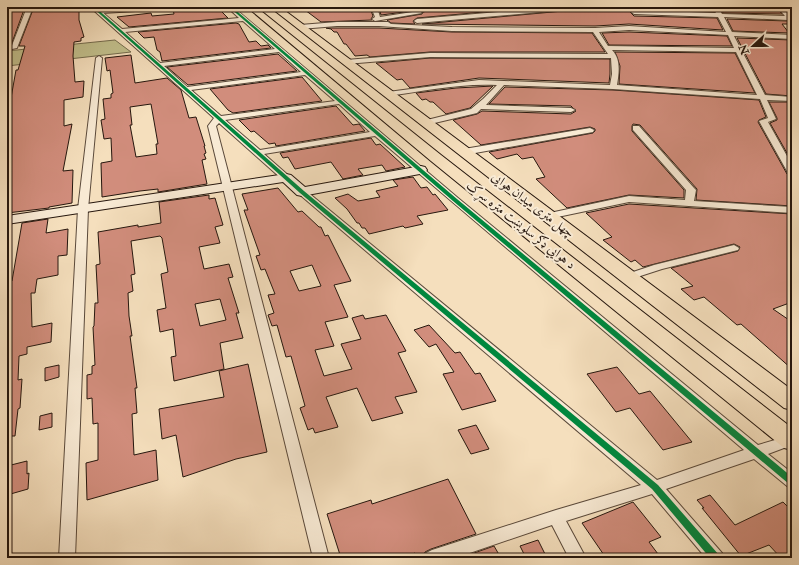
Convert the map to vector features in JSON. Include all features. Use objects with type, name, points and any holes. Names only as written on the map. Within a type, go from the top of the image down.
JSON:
[{"type":"main road","name":"چهل متری میدان هوایی","points":[[278,8],[314,38],[792,402]]},
{"type":"main road","name":"د هوايي ډګر سلویښت متره سړک","points":[[247,13],[287,46],[791,440]]},
{"type":"main road","points":[[287,46],[314,38]]},
{"type":"street","points":[[14,48],[30,7]]},
{"type":"street","points":[[93,7],[122,31],[218,119],[258,152],[302,192],[655,487],[716,558]]},
{"type":"street","points":[[99,12],[168,7]]},
{"type":"street","points":[[230,7],[247,13]]},
{"type":"street","points":[[374,7],[378,18]]},
{"type":"street","points":[[415,9],[441,7]]},
{"type":"street","points":[[337,24],[452,29],[508,22],[533,9],[574,7]]},
{"type":"street","points":[[715,7],[731,34],[764,98],[772,119],[763,121],[792,173]]},
{"type":"street","points":[[780,7],[791,19]]},
{"type":"street","points":[[300,27],[337,24],[419,12],[415,9]]},
{"type":"street","points":[[634,12],[791,19]]},
{"type":"street","points":[[122,31],[247,13]]},
{"type":"street","points":[[381,25],[508,22],[595,30],[629,28],[792,38]]},
{"type":"street","points":[[595,30],[606,48],[614,56],[615,74],[613,87]]},
{"type":"street","points":[[159,65],[287,46],[307,73],[376,133],[792,482]]},
{"type":"street","points":[[606,48],[738,50]]},
{"type":"street","points":[[346,62],[430,55],[614,56]]},
{"type":"street","points":[[67,558],[83,209],[99,58]]},
{"type":"street","points":[[186,89],[307,73]]},
{"type":"street","points":[[388,94],[458,84],[503,82],[613,87],[792,99]]},
{"type":"street","points":[[426,123],[474,111],[503,82]]},
{"type":"street","points":[[321,558],[226,187],[212,126],[218,119],[341,102]]},
{"type":"street","points":[[479,107],[571,110]]},
{"type":"street","points":[[636,128],[691,190],[689,203]]},
{"type":"street","points":[[464,152],[590,130]]},
{"type":"street","points":[[258,152],[376,133]]},
{"type":"street","points":[[302,192],[421,170]]},
{"type":"street","points":[[7,220],[286,178]]},
{"type":"street","points":[[548,216],[629,199],[792,210]]},
{"type":"street","points":[[628,277],[658,267],[734,248]]},
{"type":"street","points":[[432,558],[556,516],[655,487],[791,440]]},
{"type":"street","points":[[556,516],[578,558]]},
{"type":"shaded area","points":[[115,40],[131,52],[7,66],[7,51]]},
{"type":"building","points":[[25,7],[10,48],[7,48],[7,8]]},
{"type":"building","points":[[34,7],[79,7],[79,20],[84,37],[81,38],[81,41],[74,42],[73,56],[75,82],[84,81],[83,97],[64,100],[64,126],[72,124],[63,171],[73,170],[72,203],[49,208],[7,213],[7,102],[8,98],[11,98],[16,70],[18,70],[25,46],[19,46]]},
{"type":"building","points":[[217,7],[228,18],[129,27],[117,17],[151,13],[152,16],[174,14],[173,9]]},
{"type":"building","points":[[301,7],[367,7],[370,8],[373,16],[371,19],[372,20],[321,22]]},
{"type":"building","points":[[420,7],[413,9],[412,11],[381,15],[379,8]]},
{"type":"building","points":[[445,7],[539,7],[417,18],[413,21],[415,24],[391,23],[387,20],[422,14],[423,12]]},
{"type":"building","points":[[578,7],[711,7],[713,11],[634,8],[630,12],[634,16],[717,18],[723,30],[629,24],[595,26],[422,24],[574,10]]},
{"type":"building","points":[[720,7],[776,7],[782,14],[723,13]]},
{"type":"building","points":[[727,19],[788,21],[792,24],[782,24],[789,33],[733,31]]},
{"type":"building","points":[[236,23],[239,24],[249,42],[256,41],[261,46],[268,45],[271,48],[162,61],[160,52],[157,50],[154,37],[144,38],[138,32]]},
{"type":"building","points":[[326,28],[379,28],[452,32],[592,33],[605,52],[430,52],[370,57],[367,55],[355,56],[346,44],[344,44],[337,32]]},
{"type":"building","points":[[629,32],[727,36],[732,46],[609,45],[602,33]]},
{"type":"building","points":[[737,38],[792,40],[792,96],[766,94]]},
{"type":"building","points":[[615,52],[735,53],[755,93],[619,84],[620,66]]},
{"type":"building","points":[[278,54],[297,71],[188,85],[167,67]]},
{"type":"building","points":[[131,55],[135,83],[167,78],[181,90],[189,118],[196,117],[205,146],[206,153],[204,154],[206,159],[202,160],[207,184],[158,192],[158,189],[102,197],[101,163],[112,161],[111,138],[104,139],[101,120],[105,119],[103,99],[111,98],[111,94],[113,93],[110,70],[107,71],[105,58]],"holes":[[[151,104],[158,144],[156,144],[157,154],[136,157],[130,125],[132,125],[130,107]]]},
{"type":"building","points":[[430,58],[610,59],[609,83],[479,78],[410,88],[402,79],[397,80],[376,63]]},
{"type":"building","points":[[302,77],[322,101],[233,113],[228,110],[210,89]]},
{"type":"building","points":[[493,86],[470,108],[446,114],[433,102],[426,99],[422,100],[416,93],[456,88]]},
{"type":"building","points":[[505,87],[613,90],[759,100],[766,117],[758,122],[787,174],[792,177],[792,206],[696,200],[697,189],[640,125],[633,124],[632,131],[684,190],[684,198],[629,195],[567,208],[536,179],[545,177],[533,157],[522,159],[517,154],[497,159],[489,152],[593,133],[595,129],[590,127],[481,145],[453,120],[477,114],[482,111],[571,114],[576,111],[571,106],[489,104]]},
{"type":"building","points":[[769,102],[792,102],[792,162],[770,123],[777,120],[777,118]]},
{"type":"building","points":[[336,106],[353,125],[359,124],[365,131],[276,146],[275,143],[269,144],[254,131],[251,132],[239,120]]},
{"type":"building","points":[[371,138],[376,145],[380,144],[405,167],[386,171],[382,165],[358,169],[363,175],[343,179],[331,162],[295,169],[288,157],[283,158],[280,153]]},
{"type":"building","points":[[413,177],[421,188],[427,187],[433,195],[435,194],[448,210],[417,216],[423,224],[405,228],[403,226],[369,234],[365,228],[362,228],[359,223],[357,223],[347,209],[335,198],[348,194],[358,201],[380,197],[376,191],[398,186],[393,180]]},
{"type":"building","points":[[278,188],[298,212],[302,211],[319,227],[321,227],[325,236],[328,235],[351,281],[334,285],[348,317],[325,322],[334,346],[315,350],[324,376],[352,369],[341,344],[361,339],[352,318],[363,315],[365,319],[386,315],[406,351],[398,353],[417,392],[395,397],[403,413],[372,421],[357,388],[326,397],[338,427],[315,433],[313,428],[308,430],[300,408],[305,406],[291,356],[286,357],[277,325],[272,326],[268,315],[274,313],[268,295],[275,294],[265,269],[261,270],[256,256],[260,255],[244,210],[248,210],[242,194]],"holes":[[[312,265],[321,286],[299,291],[290,271]]]},
{"type":"building","points":[[209,195],[209,199],[215,198],[223,225],[215,227],[220,243],[199,247],[204,269],[229,264],[233,277],[228,278],[239,313],[236,313],[243,338],[220,343],[224,369],[174,381],[171,357],[176,356],[173,329],[160,332],[157,310],[166,308],[161,274],[168,272],[162,238],[160,236],[131,241],[135,274],[131,275],[133,291],[128,293],[132,336],[130,336],[137,388],[135,388],[137,413],[132,414],[134,455],[156,450],[158,480],[87,500],[86,463],[98,460],[98,423],[93,424],[92,398],[87,399],[87,375],[92,374],[92,366],[95,365],[93,327],[95,303],[98,303],[96,265],[100,264],[98,232],[138,225],[138,227],[161,223],[159,202]],"holes":[[[220,299],[226,320],[200,326],[195,304]]]},
{"type":"building","points":[[629,204],[792,214],[792,302],[773,309],[792,322],[792,369],[741,324],[737,325],[704,297],[694,300],[681,289],[693,286],[671,268],[738,251],[740,247],[734,244],[643,267],[635,260],[631,262],[603,240],[612,237],[586,213]]},
{"type":"building","points":[[48,219],[46,233],[68,229],[67,255],[58,256],[58,275],[37,279],[35,293],[31,293],[32,327],[52,323],[51,342],[27,347],[27,354],[19,356],[18,380],[22,379],[20,408],[18,409],[15,436],[7,436],[7,297],[10,281],[12,281],[22,223]]},
{"type":"building","points":[[429,325],[455,353],[460,352],[475,374],[480,373],[496,401],[462,410],[443,374],[454,372],[436,344],[429,347],[414,330]]},
{"type":"building","points":[[248,364],[267,452],[236,459],[183,477],[176,435],[162,439],[159,409],[224,397],[219,371]]},
{"type":"building","points":[[59,365],[59,377],[45,381],[45,368]]},
{"type":"building","points":[[617,367],[639,394],[650,391],[692,442],[663,450],[630,408],[616,412],[587,374]]},
{"type":"building","points":[[52,413],[52,427],[39,430],[40,416]]},
{"type":"building","points":[[476,425],[489,449],[471,454],[458,430]]},
{"type":"building","points":[[27,461],[27,474],[29,473],[28,489],[7,495],[7,466]]},
{"type":"building","points":[[448,479],[476,534],[431,549],[425,552],[423,558],[416,558],[415,553],[405,557],[404,554],[392,558],[341,558],[327,514],[371,500],[372,504]]},
{"type":"building","points":[[710,495],[735,525],[783,502],[792,511],[792,558],[781,558],[769,545],[741,556],[697,500]]},
{"type":"building","points":[[633,502],[661,537],[649,542],[661,558],[606,558],[582,523]]},
{"type":"building","points":[[538,540],[547,558],[526,558],[520,546]]},
{"type":"building","points":[[494,546],[501,558],[460,558]]},
{"type":"cycle path","points":[[93,7],[302,192],[655,487],[716,558]]},
{"type":"cycle path","points":[[230,7],[455,200],[792,482]]}]
